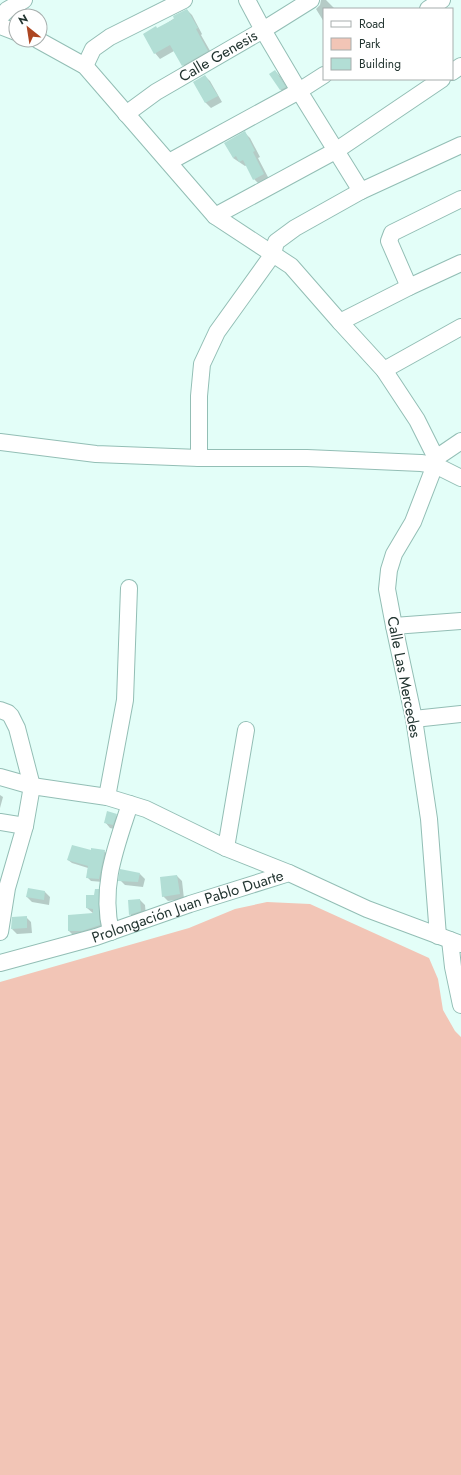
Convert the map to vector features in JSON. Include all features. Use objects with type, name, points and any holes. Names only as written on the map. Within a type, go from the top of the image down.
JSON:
[{"type":"street","points":[[0,17],[7,10],[24,0]]},
{"type":"street","points":[[85,66],[93,49],[110,37],[184,0]]},
{"type":"street","points":[[247,0],[299,91],[337,150],[361,191]]},
{"type":"street","name":"Calle Genesis","points":[[126,114],[156,92],[263,30],[311,0]]},
{"type":"street","points":[[430,8],[442,0]]},
{"type":"street","points":[[48,46],[85,66],[215,216],[291,266],[384,370],[417,420],[435,461],[461,478]]},
{"type":"street","points":[[169,162],[299,91],[323,76]]},
{"type":"street","points":[[215,216],[337,150],[441,80]]},
{"type":"street","points":[[199,458],[199,396],[202,364],[217,332],[273,254],[276,242],[295,228],[361,191],[461,144]]},
{"type":"street","points":[[409,287],[389,241],[392,233],[461,199]]},
{"type":"street","points":[[340,322],[409,287],[461,263]]},
{"type":"street","points":[[384,370],[461,327]]},
{"type":"street","points":[[0,442],[96,454],[199,458],[307,458],[422,463],[435,461],[461,441]]},
{"type":"street","name":"Calle Las Mercedes","points":[[435,461],[413,522],[394,554],[389,570],[387,589],[414,719],[429,819],[450,940],[454,974],[461,1005]]},
{"type":"street","points":[[107,797],[125,700],[129,588]]},
{"type":"street","points":[[394,626],[461,621]]},
{"type":"street","points":[[0,710],[11,716],[17,728],[32,786],[25,826],[4,888],[0,932]]},
{"type":"street","points":[[414,719],[461,714]]},
{"type":"street","points":[[226,848],[246,730]]},
{"type":"street","points":[[0,777],[32,786],[107,797],[146,809],[226,848],[289,873]]},
{"type":"street","points":[[111,932],[106,907],[107,890],[116,848],[130,804]]},
{"type":"street","points":[[0,822],[25,826]]},
{"type":"street","name":"Prolongación Juan Pablo Duarte","points":[[0,963],[111,932],[190,904],[289,873],[367,909],[450,940]]},
{"type":"green space","points":[[267,902],[310,904],[429,958],[438,979],[443,1010],[455,1031],[461,1037],[461,1475],[0,1475],[0,982],[189,928],[235,909]]},
{"type":"building","points":[[187,9],[198,28],[196,29],[208,51],[182,66],[170,45],[154,54],[143,34],[156,26],[157,28],[174,19],[173,16]]},
{"type":"building","points":[[275,70],[286,87],[280,90],[269,74]]},
{"type":"building","points":[[205,75],[218,96],[205,103],[193,82]]},
{"type":"building","points":[[245,131],[264,174],[253,180],[243,160],[239,162],[236,156],[233,158],[224,143]]},
{"type":"building","points":[[107,811],[117,814],[113,825],[104,823]]},
{"type":"building","points":[[72,845],[91,850],[91,848],[105,850],[99,879],[86,878],[88,866],[67,860]]},
{"type":"building","points":[[120,869],[140,873],[138,882],[118,881]]},
{"type":"building","points":[[177,875],[180,894],[162,897],[160,877]]},
{"type":"building","points":[[28,888],[45,891],[44,900],[26,897]]},
{"type":"building","points":[[95,889],[99,889],[100,925],[82,931],[68,931],[68,915],[93,913],[93,909],[86,908],[86,895],[94,895]]},
{"type":"building","points":[[140,899],[141,911],[129,915],[128,900]]},
{"type":"building","points":[[27,916],[27,928],[11,929],[12,917]]}]
